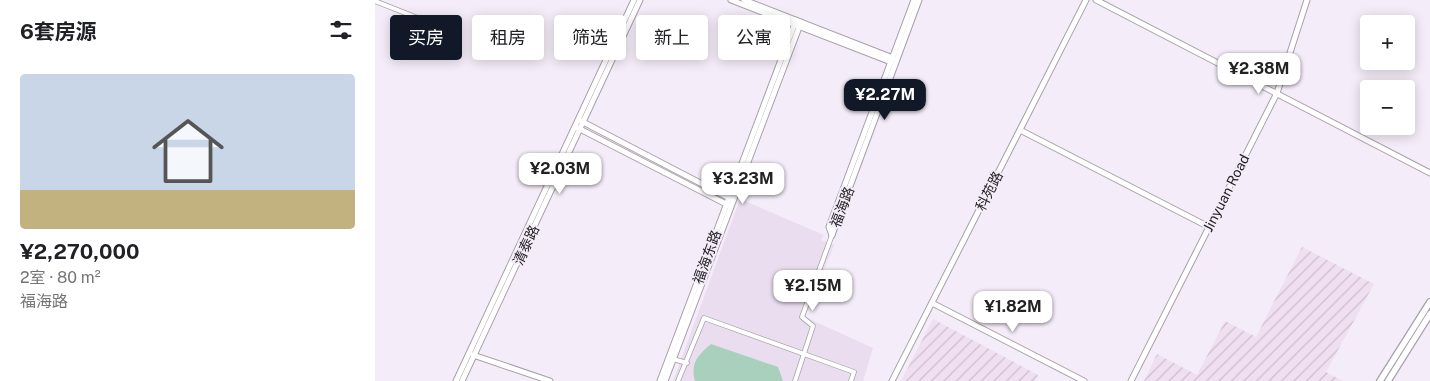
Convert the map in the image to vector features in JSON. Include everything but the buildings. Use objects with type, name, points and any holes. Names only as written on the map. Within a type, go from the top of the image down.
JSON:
[{"type":"main road","points":[[1380,381],[1430,302]]},
{"type":"main road","points":[[1388,381],[1430,314]]},
{"type":"street","name":"清泰路","points":[[462,381],[578,128],[634,0]]},
{"type":"street","name":"清泰路","points":[[581,121],[640,0]]},
{"type":"street","points":[[731,0],[897,62]]},
{"type":"street","points":[[744,0],[797,24]]},
{"type":"street","name":"福海路","points":[[832,235],[829,227],[914,0]]},
{"type":"street","name":"福海路","points":[[832,235],[919,0]]},
{"type":"street","name":"科苑路","points":[[892,381],[1086,0]]},
{"type":"street","points":[[1096,0],[1430,173]]},
{"type":"street","name":"Jinyuan Road","points":[[1131,381],[1277,93],[1307,0]]},
{"type":"street","points":[[375,1],[410,15]]},
{"type":"street","name":"福海东路","points":[[665,381],[797,24]]},
{"type":"street","points":[[581,121],[730,202]]},
{"type":"street","name":"清泰路","points":[[456,381],[578,128]]},
{"type":"street","points":[[578,128],[730,202]]},
{"type":"street","points":[[1020,130],[1209,227]]},
{"type":"street","name":"福海东路","points":[[660,381],[730,202]]},
{"type":"street","points":[[795,381],[813,326],[802,317],[832,235]]},
{"type":"street","points":[[932,303],[1084,381]]},
{"type":"street","points":[[679,381],[704,318],[854,372],[851,381]]},
{"type":"street","points":[[473,355],[551,381]]},
{"type":"street","points":[[673,358],[687,363]]},
{"type":"shaded area","points":[[740,199],[824,235],[821,240],[834,245],[805,317],[873,348],[863,381],[673,381]]},
{"type":"shaded area","points":[[1302,247],[1374,284],[1326,372],[1343,381],[1144,381],[1157,354],[1197,375],[1225,321],[1256,337]]},
{"type":"shaded area","points":[[933,319],[1038,375],[1035,381],[901,381]]},
{"type":"green space","points":[[711,344],[778,367],[783,381],[695,381],[694,364],[702,352]]}]
